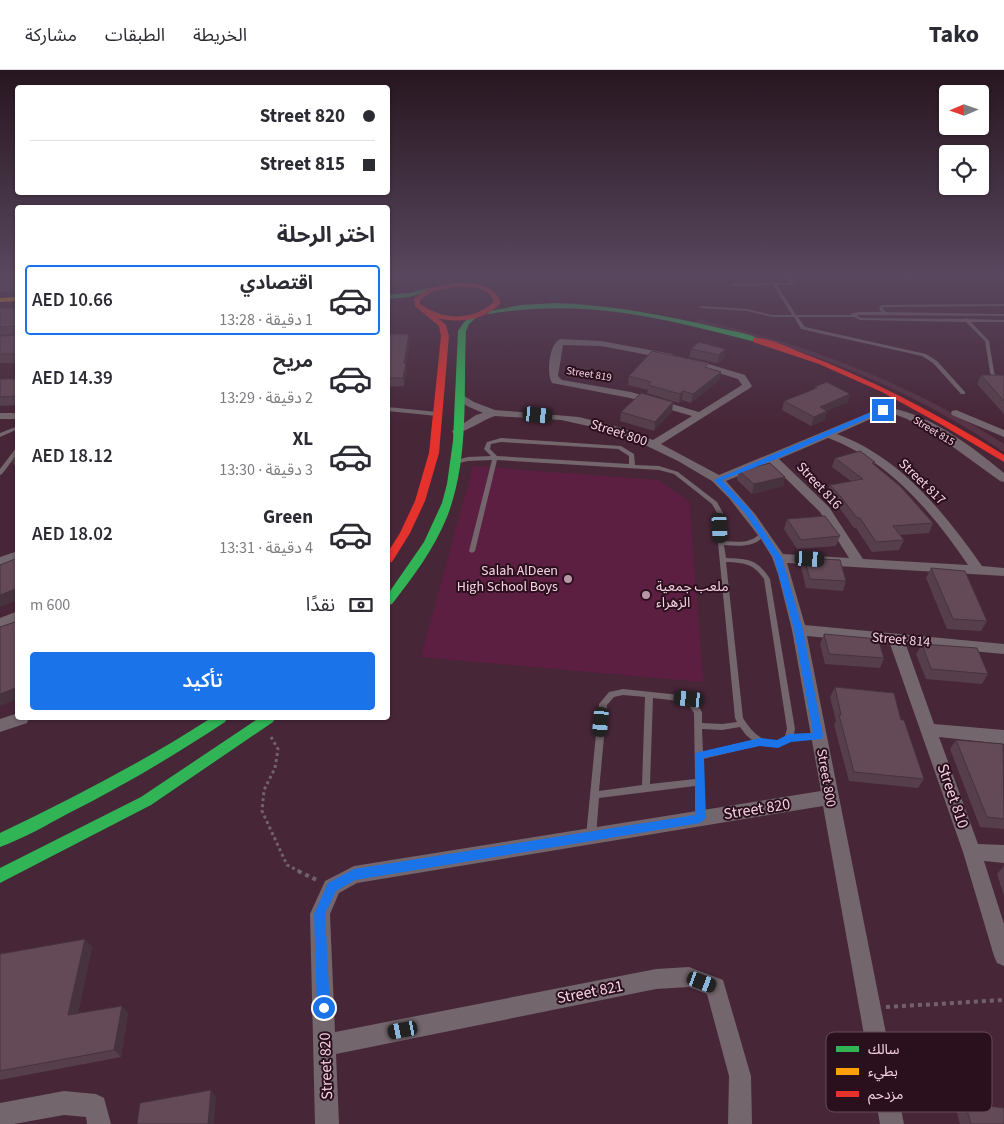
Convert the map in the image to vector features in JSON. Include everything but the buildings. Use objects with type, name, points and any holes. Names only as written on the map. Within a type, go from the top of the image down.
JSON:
[{"type":"street","points":[[390,557],[405,533],[420,501],[434,453],[445,336],[442,325]]},
{"type":"street","points":[[390,599],[407,578],[431,538],[447,503],[454,462],[462,331],[465,325]]},
{"type":"street","points":[[697,325],[764,343],[859,378],[903,398],[978,441],[1004,459]]},
{"type":"street","points":[[728,325],[802,346],[889,380]]},
{"type":"street","name":"Street 819","points":[[654,444],[747,386],[742,377],[717,369],[633,349],[560,342],[557,346],[553,376],[555,381],[651,399],[699,415]]},
{"type":"street","name":"Street 800","points":[[459,396],[471,406],[494,413],[538,415],[580,421],[617,430],[654,444],[684,459],[718,480],[748,511],[778,558],[798,630],[875,1032]]},
{"type":"street","name":"Street 815","points":[[718,480],[883,410],[895,410],[928,426],[961,447],[1004,479]]},
{"type":"street","points":[[952,411],[1004,434]]},
{"type":"street","points":[[952,411],[1004,442]]},
{"type":"street","name":"Street 800","points":[[457,431],[480,417],[494,413]]},
{"type":"street","points":[[0,416],[15,416]]},
{"type":"street","name":"Street 817","points":[[828,434],[856,445],[878,460],[911,490],[955,536],[978,570]]},
{"type":"street","name":"Street 816","points":[[772,458],[825,510],[858,562]]},
{"type":"street","points":[[0,562],[15,556]]},
{"type":"street","points":[[778,558],[1004,572]]},
{"type":"street","points":[[0,624],[15,617]]},
{"type":"street","name":"Street 814","points":[[798,630],[1004,649]]},
{"type":"street","name":"Street 810","points":[[896,639],[972,852],[1004,956]]},
{"type":"street","points":[[0,726],[16,720]]},
{"type":"street","points":[[0,840],[130,775],[196,736],[217,720]]},
{"type":"street","points":[[0,876],[146,800],[207,762],[263,721]]},
{"type":"street","points":[[930,730],[1004,737]]},
{"type":"street","name":"Street 820","points":[[327,1124],[320,914],[332,887],[354,875],[829,797]]},
{"type":"street","points":[[972,852],[1004,854]]},
{"type":"street","name":"Street 821","points":[[325,1046],[656,979],[689,977],[716,987],[740,1076],[740,1124]]},
{"type":"street","points":[[0,1115],[64,1103],[96,1106],[99,1124]]},
{"type":"lane","points":[[801,325],[803,328],[924,356],[935,362],[963,394]]},
{"type":"lane","points":[[972,325],[987,340],[992,372],[997,382]]},
{"type":"lane","points":[[390,409],[437,414]]},
{"type":"lane","points":[[0,435],[15,428]]},
{"type":"lane","points":[[495,458],[488,452],[487,445],[493,441],[501,440],[619,448],[632,455],[632,466]]},
{"type":"lane","points":[[0,473],[15,453]]},
{"type":"lane","points":[[454,462],[468,459],[495,458],[659,468],[676,473],[715,503],[720,513],[721,543],[740,718],[752,738],[760,742]]},
{"type":"lane","points":[[472,551],[495,458]]},
{"type":"lane","points":[[721,543],[751,543],[761,538],[762,534]]},
{"type":"lane","points":[[723,560],[751,562],[760,567],[767,579],[792,729],[789,738]]},
{"type":"lane","points":[[592,836],[602,704],[607,697],[617,693],[689,699],[698,712],[700,818]]},
{"type":"lane","points":[[646,789],[649,695]]},
{"type":"lane","points":[[698,726],[722,727],[742,724]]},
{"type":"lane","points":[[699,756],[760,742],[778,744],[789,738],[818,736]]},
{"type":"lane","points":[[595,795],[700,782]]},
{"type":"path","points":[[263,721],[278,749],[275,768],[264,790],[262,811],[287,865],[332,887]]},
{"type":"path","points":[[870,1008],[1004,1000]]},
{"type":"shaded area","points":[[708,325],[722,325],[778,340],[817,353],[894,384],[968,422],[1004,444],[1004,452],[968,429],[894,389],[817,357],[737,332]]},
{"type":"shaded area","name":"Salah AlDeen High School Boys","points":[[473,466],[658,480],[689,501],[703,682],[421,657]]},
{"type":"traffic: fast","points":[[390,598],[430,542],[447,503],[452,484],[458,441],[462,331],[465,325]]},
{"type":"traffic: fast","points":[[699,325],[756,340]]},
{"type":"traffic: fast","points":[[0,840],[112,784],[194,736],[217,720]]},
{"type":"traffic: fast","points":[[0,876],[146,801],[265,720]]},
{"type":"traffic: jam","points":[[390,557],[405,533],[420,501],[434,453],[445,336],[442,325]]},
{"type":"traffic: jam","points":[[756,340],[821,363],[884,390],[945,423],[1004,459]]},
{"type":"place","name":"Salah AlDeen High School Boys","points":[[568,579]]},
{"type":"place","name":"ملعب جمعية الزهراء","points":[[646,595]]},
{"type":"route","points":[[324,1008],[320,914],[332,887],[354,875],[700,818],[699,756],[760,742],[778,744],[789,738],[818,736],[798,630],[778,558],[748,511],[718,480],[883,410]]}]
